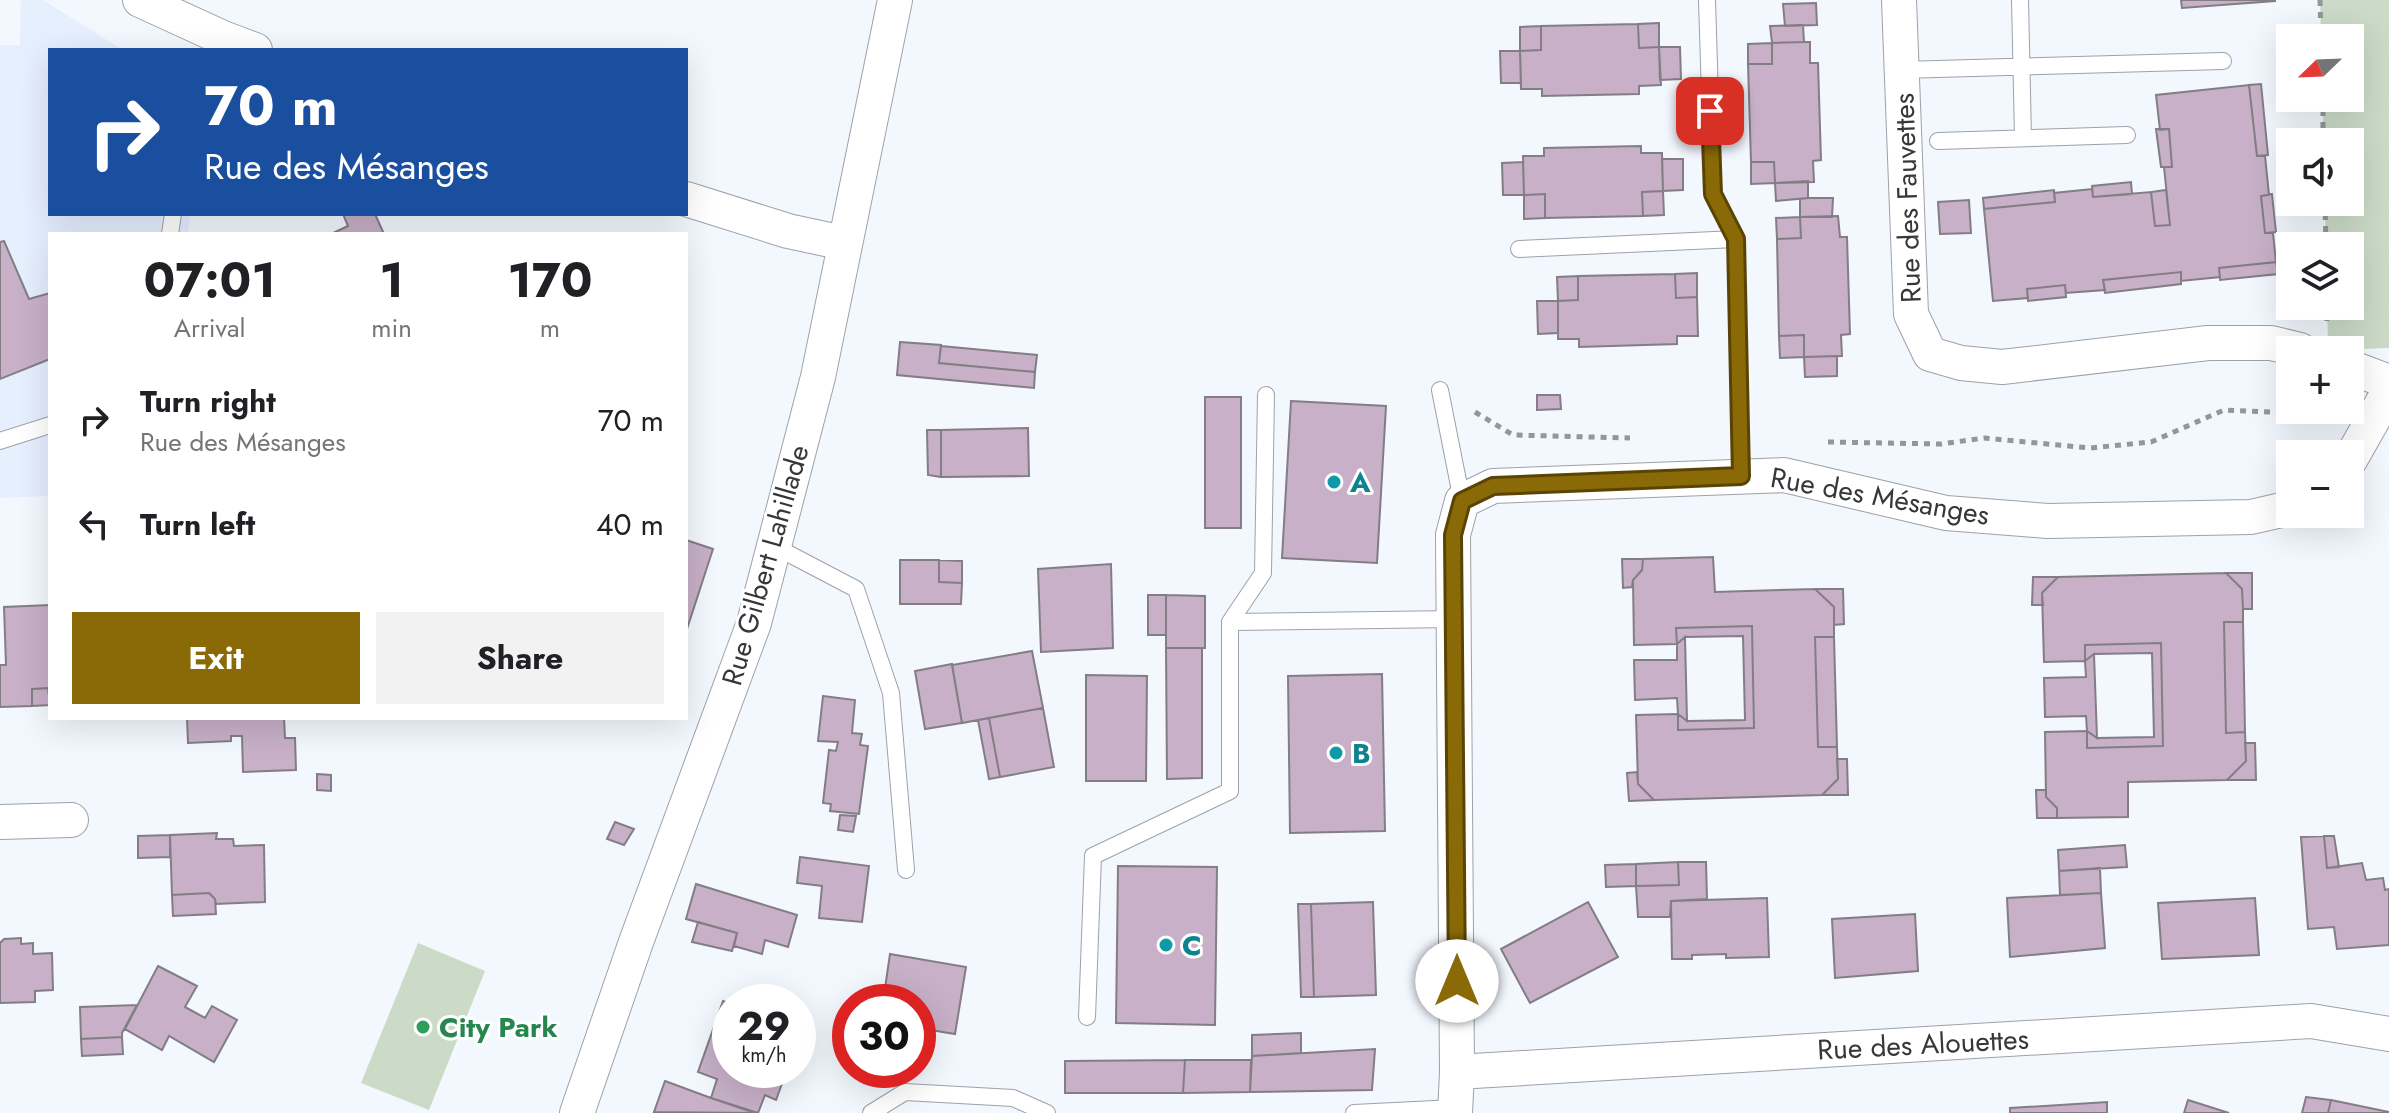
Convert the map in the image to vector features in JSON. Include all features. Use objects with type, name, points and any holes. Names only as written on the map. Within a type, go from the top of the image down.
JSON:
[{"type":"street","points":[[140,0],[221,44],[244,48]]},
{"type":"street","name":"Rue Gilbert Lahillade","points":[[577,1113],[636,942],[754,623],[818,377],[895,0]]},
{"type":"street","name":"Rue des Fauvettes","points":[[1899,0],[1911,314],[1930,354],[1961,363],[2002,367],[2208,343],[2276,344]]},
{"type":"street","points":[[688,200],[788,231],[844,243]]},
{"type":"street","points":[[2364,372],[2389,382]]},
{"type":"street","points":[[2361,440],[2389,391]]},
{"type":"street","name":"Rue des Mésanges","points":[[1462,501],[1493,486],[1784,475],[1946,513],[2048,521],[2251,517],[2276,511]]},
{"type":"street","points":[[1455,1110],[1453,535],[1462,501]]},
{"type":"street","points":[[0,822],[71,820]]},
{"type":"street","name":"Rue des Alouettes","points":[[1457,1072],[2311,1021],[2389,1034]]},
{"type":"lane","points":[[1707,0],[1713,194],[1736,239],[1741,476]]},
{"type":"lane","points":[[2020,0],[2023,138]]},
{"type":"lane","points":[[1902,70],[2223,61]]},
{"type":"lane","points":[[1938,141],[2127,135]]},
{"type":"lane","points":[[1519,249],[1736,239]]},
{"type":"lane","points":[[1440,390],[1462,501]]},
{"type":"lane","points":[[1087,1017],[1093,856],[1230,791],[1230,622],[1263,573],[1266,395]]},
{"type":"lane","points":[[0,441],[48,426]]},
{"type":"lane","points":[[774,546],[856,589],[891,693],[906,870]]},
{"type":"lane","points":[[1230,622],[1454,619]]},
{"type":"lane","points":[[871,1113],[905,1092],[1013,1098],[1047,1113]]},
{"type":"lane","points":[[1354,1113],[1455,1110]]},
{"type":"path","points":[[2320,0],[2321,24]]},
{"type":"path","points":[[1440,390],[1513,435],[1634,438]]},
{"type":"path","points":[[1817,442],[1941,444],[1984,438],[2090,448],[2151,442],[2224,410],[2297,413],[2347,440]]},
{"type":"shaded area","points":[[21,0],[43,0],[120,48],[48,48],[48,216],[190,216],[188,232],[48,232],[48,496],[0,498],[0,45],[20,45]]},
{"type":"green space","points":[[2320,0],[2389,0],[2389,348],[2364,349],[2364,336],[2328,336],[2327,320],[2364,320],[2364,232],[2326,232],[2325,216],[2364,216],[2364,128],[2323,128],[2323,112],[2364,112],[2364,24],[2321,24]]},
{"type":"green space","name":"City Park","points":[[418,943],[485,971],[429,1110],[361,1083]]},
{"type":"building","points":[[2181,0],[2275,0],[2275,1],[2182,8]]},
{"type":"building","points":[[1816,3],[1817,25],[1785,26],[1783,4]]},
{"type":"building","points":[[1659,23],[1659,47],[1639,48],[1638,24]]},
{"type":"building","points":[[1638,24],[1639,48],[1659,47],[1661,85],[1639,86],[1639,94],[1542,96],[1542,89],[1521,89],[1520,51],[1541,50],[1541,26]]},
{"type":"building","points":[[1803,25],[1804,42],[1772,43],[1770,26]]},
{"type":"building","points":[[1541,26],[1541,50],[1520,51],[1520,27]]},
{"type":"building","points":[[1810,42],[1810,63],[1818,63],[1821,160],[1813,161],[1814,182],[1775,183],[1774,162],[1751,162],[1748,64],[1772,64],[1772,43]]},
{"type":"building","points":[[1772,43],[1772,64],[1748,64],[1748,44]]},
{"type":"building","points":[[1659,47],[1680,47],[1681,79],[1660,80]]},
{"type":"building","points":[[1500,51],[1520,51],[1521,83],[1501,83]]},
{"type":"building","points":[[2261,84],[2268,155],[2257,156],[2249,85]]},
{"type":"building","points":[[2249,85],[2257,156],[2265,156],[2269,195],[2261,196],[2265,233],[2273,233],[2276,262],[2219,268],[2220,277],[2181,281],[2181,272],[2103,280],[2105,290],[2066,293],[2065,285],[2027,289],[2028,298],[1993,301],[1984,209],[2055,202],[2054,193],[2092,189],[2093,197],[2151,192],[2155,226],[2170,225],[2164,167],[2172,167],[2169,129],[2160,130],[2156,95]]},
{"type":"building","points":[[2156,129],[2169,129],[2172,167],[2161,167]]},
{"type":"building","points":[[1641,146],[1641,153],[1662,153],[1663,191],[1642,192],[1643,216],[1545,218],[1545,194],[1524,195],[1523,156],[1544,156],[1544,148]]},
{"type":"building","points":[[1662,159],[1683,159],[1683,190],[1663,191]]},
{"type":"building","points":[[1523,162],[1524,195],[1503,195],[1502,163]]},
{"type":"building","points":[[1751,162],[1774,162],[1775,183],[1751,184]]},
{"type":"building","points":[[1808,181],[1808,198],[1776,201],[1775,183]]},
{"type":"building","points":[[2131,182],[2132,194],[2093,197],[2092,186]]},
{"type":"building","points":[[2054,190],[2055,202],[1984,209],[1983,198]]},
{"type":"building","points":[[2166,190],[2170,225],[2155,226],[2151,192]]},
{"type":"building","points":[[1663,191],[1664,215],[1643,216],[1642,192]]},
{"type":"building","points":[[1545,194],[1545,218],[1524,219],[1524,195]]},
{"type":"building","points":[[2272,194],[2276,232],[2265,233],[2261,196]]},
{"type":"building","points":[[1833,198],[1832,217],[1800,217],[1800,199]]},
{"type":"building","points":[[1969,200],[1971,233],[1940,234],[1938,202]]},
{"type":"building","points":[[344,216],[376,216],[383,232],[335,232],[348,226]]},
{"type":"building","points":[[1838,216],[1840,237],[1847,237],[1850,334],[1841,335],[1842,356],[1804,357],[1804,335],[1779,336],[1777,239],[1801,238],[1800,217]]},
{"type":"building","points":[[1800,217],[1801,238],[1777,239],[1776,218]]},
{"type":"building","points":[[4,241],[29,299],[48,294],[48,360],[0,379],[0,242]]},
{"type":"building","points":[[2276,262],[2276,274],[2220,280],[2219,268]]},
{"type":"building","points":[[2181,272],[2181,284],[2105,293],[2103,280]]},
{"type":"building","points":[[1697,273],[1697,297],[1676,298],[1675,274]]},
{"type":"building","points":[[1675,274],[1676,298],[1697,297],[1698,336],[1677,336],[1677,344],[1579,347],[1579,339],[1558,339],[1558,301],[1578,300],[1578,276]]},
{"type":"building","points":[[1578,276],[1578,300],[1558,301],[1557,277]]},
{"type":"building","points":[[2065,285],[2066,297],[2028,301],[2027,289]]},
{"type":"building","points":[[1537,301],[1558,301],[1558,333],[1538,334]]},
{"type":"building","points":[[1804,335],[1804,357],[1780,358],[1779,336]]},
{"type":"building","points":[[900,342],[941,345],[939,363],[1035,372],[1034,388],[897,375]]},
{"type":"building","points":[[941,346],[1037,355],[1035,372],[939,363]]},
{"type":"building","points":[[1837,356],[1837,376],[1805,377],[1804,357]]},
{"type":"building","points":[[1537,395],[1560,395],[1561,409],[1537,410]]},
{"type":"building","points":[[1205,397],[1241,397],[1241,528],[1205,528]]},
{"type":"building","name":"A","points":[[1291,401],[1386,406],[1377,563],[1282,558]]},
{"type":"building","points":[[1028,428],[1029,476],[941,477],[941,430]]},
{"type":"building","points":[[927,430],[941,430],[941,477],[928,475]]},
{"type":"building","points":[[688,541],[713,549],[688,626]]},
{"type":"building","points":[[1713,557],[1715,592],[1815,589],[1834,607],[1834,637],[1815,637],[1818,747],[1837,747],[1838,779],[1822,795],[1654,800],[1638,784],[1636,715],[1678,714],[1678,730],[1754,728],[1752,626],[1676,628],[1677,644],[1634,645],[1633,580],[1642,570],[1643,559]]},
{"type":"building","points":[[1622,559],[1643,559],[1642,570],[1633,580],[1632,587],[1623,588]]},
{"type":"building","points":[[900,560],[939,560],[939,582],[962,583],[961,604],[900,604]]},
{"type":"building","points":[[939,560],[962,561],[962,583],[939,582]]},
{"type":"building","points":[[1111,564],[1113,648],[1041,652],[1038,569]]},
{"type":"building","points":[[2226,573],[2252,573],[2252,609],[2243,609],[2242,589]]},
{"type":"building","points":[[2226,573],[2242,589],[2243,622],[2224,622],[2226,733],[2245,732],[2246,761],[2227,780],[2128,782],[2128,817],[2057,818],[2057,808],[2046,797],[2045,732],[2087,731],[2087,748],[2163,746],[2161,643],[2085,645],[2085,661],[2044,662],[2042,593],[2058,577]]},
{"type":"building","points":[[2033,577],[2058,577],[2042,593],[2043,605],[2032,605]]},
{"type":"building","points":[[1815,589],[1843,589],[1844,624],[1834,625],[1834,607]]},
{"type":"building","points":[[1148,595],[1166,595],[1166,635],[1148,635]]},
{"type":"building","points":[[1166,595],[1205,596],[1205,648],[1166,648]]},
{"type":"building","points":[[48,605],[48,688],[32,689],[32,706],[0,707],[0,665],[6,665],[4,607]]},
{"type":"building","points":[[2224,622],[2243,622],[2245,732],[2226,733]]},
{"type":"building","points":[[1752,626],[1754,728],[1678,730],[1678,714],[1687,721],[1745,720],[1743,636],[1685,637],[1677,644],[1676,628]]},
{"type":"building","points":[[1685,637],[1687,721],[1678,714],[1677,698],[1635,700],[1634,660],[1677,660],[1677,644]]},
{"type":"building","points":[[1815,637],[1834,637],[1837,747],[1818,747]]},
{"type":"building","points":[[2161,643],[2163,746],[2087,748],[2087,731],[2097,738],[2154,737],[2152,653],[2094,654],[2085,661],[2085,645]]},
{"type":"building","points":[[1166,648],[1202,648],[1202,778],[1167,779]]},
{"type":"building","points":[[1032,651],[1043,708],[962,723],[952,665]]},
{"type":"building","points":[[2094,654],[2097,738],[2087,731],[2086,716],[2045,717],[2044,678],[2086,677],[2085,661]]},
{"type":"building","points":[[952,664],[962,723],[925,729],[915,671]]},
{"type":"building","name":"B","points":[[1382,674],[1385,831],[1290,833],[1288,676]]},
{"type":"building","points":[[1086,675],[1147,676],[1146,781],[1086,781]]},
{"type":"building","points":[[48,688],[48,705],[32,706],[32,689]]},
{"type":"building","points":[[823,696],[855,700],[852,733],[862,734],[860,745],[868,746],[859,814],[830,811],[831,804],[823,803],[829,750],[836,751],[838,742],[818,741]]},
{"type":"building","points":[[1043,708],[1054,767],[1000,777],[989,718]]},
{"type":"building","points":[[989,718],[1000,777],[989,779],[978,720]]},
{"type":"building","points":[[187,720],[284,720],[285,738],[295,738],[296,770],[243,772],[242,736],[231,736],[231,741],[188,743]]},
{"type":"building","points":[[2245,743],[2255,743],[2256,780],[2227,780],[2246,761]]},
{"type":"building","points":[[1837,759],[1847,759],[1848,795],[1822,795],[1838,779]]},
{"type":"building","points":[[1637,772],[1638,784],[1654,800],[1629,801],[1627,773]]},
{"type":"building","points":[[317,774],[331,775],[331,791],[317,790]]},
{"type":"building","points":[[2036,790],[2046,790],[2046,797],[2057,808],[2057,818],[2037,818]]},
{"type":"building","points":[[840,815],[856,816],[853,832],[838,830]]},
{"type":"building","points":[[615,822],[634,829],[624,845],[607,839]]},
{"type":"building","points":[[217,833],[216,839],[233,839],[234,846],[264,845],[265,902],[216,904],[209,893],[172,895],[170,835]]},
{"type":"building","points":[[170,835],[170,857],[138,858],[138,836]]},
{"type":"building","points":[[2324,836],[2327,868],[2362,863],[2366,880],[2383,878],[2385,890],[2389,889],[2389,945],[2337,949],[2334,927],[2308,929],[2301,837]]},
{"type":"building","points":[[2324,836],[2334,836],[2339,867],[2327,868]]},
{"type":"building","points":[[2125,845],[2127,867],[2059,871],[2058,850]]},
{"type":"building","points":[[800,857],[869,866],[862,922],[819,918],[822,886],[797,883]]},
{"type":"building","points":[[1678,862],[1706,862],[1707,899],[1671,901],[1670,917],[1638,917],[1636,886],[1679,885]]},
{"type":"building","points":[[1678,862],[1679,885],[1636,886],[1636,864]]},
{"type":"building","points":[[1636,864],[1636,886],[1606,887],[1605,865]]},
{"type":"building","name":"C","points":[[1118,866],[1217,867],[1215,1025],[1116,1023]]},
{"type":"building","points":[[2100,868],[2101,893],[2060,895],[2059,871]]},
{"type":"building","points":[[696,884],[797,915],[788,947],[765,940],[762,954],[734,946],[737,933],[686,919]]},
{"type":"building","points":[[209,893],[215,899],[216,914],[173,916],[172,895]]},
{"type":"building","points":[[2101,893],[2105,948],[2010,957],[2007,898]]},
{"type":"building","points":[[1767,898],[1769,957],[1726,958],[1726,954],[1672,959],[1671,901]]},
{"type":"building","points":[[2255,898],[2259,955],[2162,959],[2158,903]]},
{"type":"building","points":[[1373,902],[1376,995],[1314,997],[1311,904]]},
{"type":"building","points":[[1588,902],[1618,957],[1530,1003],[1501,949]]},
{"type":"building","points":[[1298,904],[1311,904],[1314,997],[1301,997]]},
{"type":"building","points":[[1915,914],[1918,971],[1835,978],[1832,919]]},
{"type":"building","points":[[698,922],[737,933],[732,951],[692,942]]},
{"type":"building","points":[[21,938],[21,944],[33,943],[33,954],[52,953],[53,990],[35,991],[35,1002],[0,1003],[0,943],[4,939]]},
{"type":"building","points":[[890,954],[966,967],[955,1034],[936,1031],[936,984],[886,984]]},
{"type":"building","points":[[158,966],[197,986],[185,1007],[205,1018],[212,1006],[237,1020],[214,1062],[169,1036],[162,1050],[125,1029]]},
{"type":"building","points":[[137,1005],[122,1037],[81,1039],[80,1007]]},
{"type":"building","points":[[712,1032],[712,1077],[698,1072]]},
{"type":"building","points":[[1301,1033],[1301,1053],[1252,1056],[1252,1035]]},
{"type":"building","points":[[122,1037],[123,1054],[82,1056],[81,1039]]},
{"type":"building","points":[[1375,1049],[1372,1090],[1250,1092],[1252,1056]]},
{"type":"building","points":[[1185,1060],[1251,1060],[1250,1092],[1183,1093]]},
{"type":"building","points":[[1185,1060],[1183,1093],[1065,1093],[1065,1061]]},
{"type":"building","points":[[665,1081],[711,1098],[755,1113],[654,1112]]},
{"type":"building","points":[[714,1088],[780,1088],[776,1100],[765,1095],[758,1113],[711,1098]]},
{"type":"building","points":[[2306,1097],[2331,1100],[2328,1113],[2302,1113]]},
{"type":"building","points":[[2188,1100],[2229,1113],[2184,1113]]},
{"type":"building","points":[[2331,1100],[2389,1112],[2389,1113],[2328,1113]]},
{"type":"building","points":[[2107,1102],[2107,1113],[2010,1113],[2010,1108]]},
{"type":"place","name":"A","points":[[1334,482]]},
{"type":"place","name":"B","points":[[1336,753]]},
{"type":"place","name":"C","points":[[1166,945]]},
{"type":"place","name":"City Park","points":[[423,1027]]},
{"type":"route","points":[[1457,981],[1453,535],[1462,501],[1493,486],[1741,476],[1736,239],[1713,194],[1710,111]]}]
